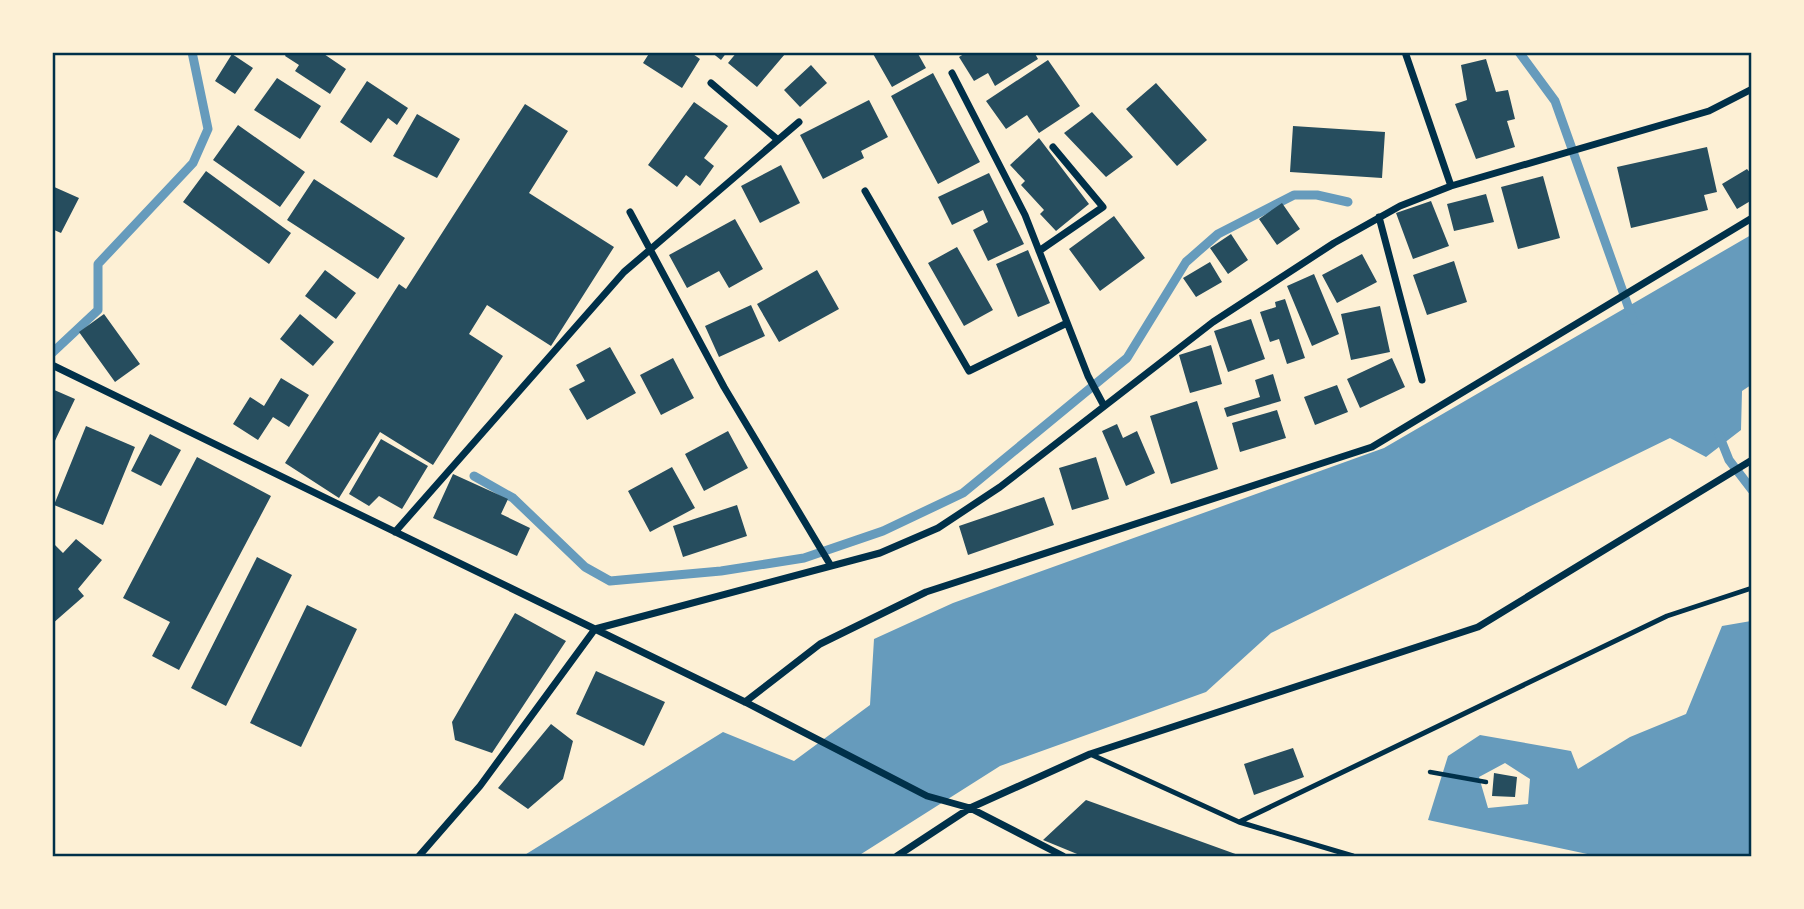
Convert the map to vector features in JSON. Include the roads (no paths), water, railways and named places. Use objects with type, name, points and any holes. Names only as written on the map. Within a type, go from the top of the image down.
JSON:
[{"type":"street","points":[[1405,52],[1451,186]]},
{"type":"street","points":[[952,73],[1025,215],[1088,376],[1104,404]]},
{"type":"street","points":[[711,83],[778,140]]},
{"type":"street","points":[[419,856],[481,786],[595,629],[880,553],[938,528],[1000,487],[1104,404],[1264,286],[1379,217],[1451,186],[1709,111],[1752,89]]},
{"type":"street","points":[[395,532],[615,283],[650,249],[799,122]]},
{"type":"street","points":[[1039,251],[1103,207],[1054,147]]},
{"type":"street","points":[[865,191],[969,372],[1067,323]]},
{"type":"street","points":[[630,212],[724,387],[831,566]]},
{"type":"street","points":[[1379,217],[1422,380]]},
{"type":"street","points":[[745,702],[820,644],[926,592],[1371,447],[1752,218]]},
{"type":"street","points":[[52,365],[745,702],[927,796],[971,808],[1063,856]]},
{"type":"street","points":[[897,856],[971,808],[1090,754],[1478,627],[1752,460]]},
{"type":"lane","points":[[1239,822],[1667,616],[1752,588]]},
{"type":"lane","points":[[1090,754],[1239,822],[1353,856]]},
{"type":"water","points":[[1751,235],[1751,385],[1742,391],[1741,430],[1706,457],[1670,438],[1271,633],[1206,692],[1000,766],[858,856],[523,856],[723,732],[794,761],[870,705],[874,639],[953,603],[1384,448]]},
{"type":"water","points":[[1751,621],[1751,856],[1592,855],[1428,820],[1448,756],[1480,735],[1571,751],[1578,769],[1630,737],[1686,714],[1722,626]],"holes":[[[1505,763],[1530,779],[1528,804],[1488,808],[1479,777]]]},
{"type":"waterway","points":[[52,353],[98,310],[98,264],[193,163],[208,129],[192,52]]},
{"type":"waterway","points":[[1519,52],[1555,101],[1633,320]]},
{"type":"waterway","points":[[474,476],[513,498],[585,567],[610,581],[721,571],[804,558],[883,531],[963,493],[1127,358],[1186,262],[1218,234],[1294,195],[1317,195],[1348,202]]},
{"type":"waterway","points":[[1719,435],[1729,460],[1752,490]]}]
